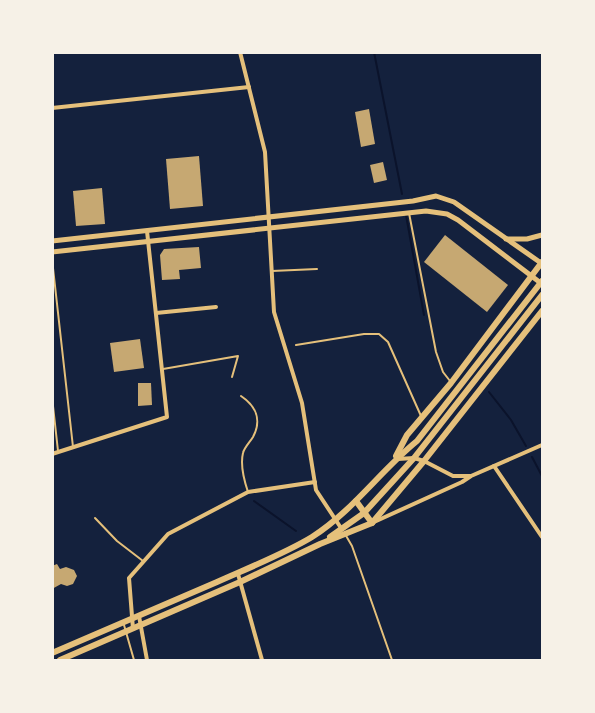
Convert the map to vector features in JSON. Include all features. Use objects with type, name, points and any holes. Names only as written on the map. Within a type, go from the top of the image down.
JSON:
[{"type":"main road","points":[[394,459],[407,435],[451,383],[542,263]]},
{"type":"main road","points":[[52,653],[237,573],[311,538],[336,520],[394,459],[417,441],[543,283]]},
{"type":"main road","points":[[343,532],[364,513],[425,445],[543,295]]},
{"type":"main road","points":[[60,660],[240,582],[343,532],[372,523],[543,312]]},
{"type":"main road","points":[[356,501],[372,523]]},
{"type":"street","points":[[240,52],[265,152],[274,312],[302,403],[316,490],[343,532]]},
{"type":"street","points":[[52,108],[249,87]]},
{"type":"street","points":[[52,241],[413,201],[436,196],[454,202],[542,263]]},
{"type":"street","points":[[52,252],[426,211],[447,214],[532,278],[543,283]]},
{"type":"street","points":[[52,454],[167,417],[147,231]]},
{"type":"street","points":[[506,239],[527,239],[543,235]]},
{"type":"street","points":[[156,313],[216,307]]},
{"type":"street","points":[[372,523],[543,445]]},
{"type":"street","points":[[394,459],[414,458],[453,476],[471,476]]},
{"type":"street","points":[[494,466],[543,537]]},
{"type":"street","points":[[130,630],[129,578],[168,534],[248,492],[315,482]]},
{"type":"street","points":[[237,573],[262,660]]},
{"type":"street","points":[[139,616],[147,660]]},
{"type":"lane","points":[[408,213],[436,352],[443,372],[451,383]]},
{"type":"lane","points":[[52,259],[73,447]]},
{"type":"lane","points":[[272,271],[317,268]]},
{"type":"lane","points":[[296,345],[364,334],[379,334],[388,342],[422,417]]},
{"type":"lane","points":[[162,369],[237,356],[232,377]]},
{"type":"lane","points":[[241,396],[256,410],[258,423],[243,453],[243,476],[248,492]]},
{"type":"lane","points":[[52,397],[58,452]]},
{"type":"lane","points":[[95,519],[117,541],[143,561]]},
{"type":"lane","points":[[343,532],[352,546],[392,660]]},
{"type":"lane","points":[[123,622],[130,630],[134,660]]},
{"type":"building","points":[[369,109],[375,144],[361,147],[355,112]]},
{"type":"building","points":[[199,156],[203,206],[170,209],[166,159]]},
{"type":"building","points":[[383,162],[387,180],[374,183],[370,165]]},
{"type":"building","points":[[102,188],[105,224],[76,226],[73,191]]},
{"type":"building","points":[[445,235],[508,285],[487,312],[424,262]]},
{"type":"building","points":[[199,247],[201,268],[179,270],[180,279],[162,280],[160,255],[164,249]]},
{"type":"building","points":[[140,339],[144,368],[114,372],[110,343]]},
{"type":"building","points":[[138,383],[151,383],[152,405],[138,406]]},
{"type":"building","points":[[57,564],[60,569],[66,567],[74,570],[77,576],[73,584],[67,586],[61,584],[52,589],[52,566]]},
{"type":"waterway","points":[[374,52],[402,194]]},
{"type":"waterway","points":[[406,215],[424,315]]},
{"type":"waterway","points":[[489,392],[511,420],[526,446]]},
{"type":"waterway","points":[[532,457],[542,476]]},
{"type":"waterway","points":[[254,501],[296,531]]}]
